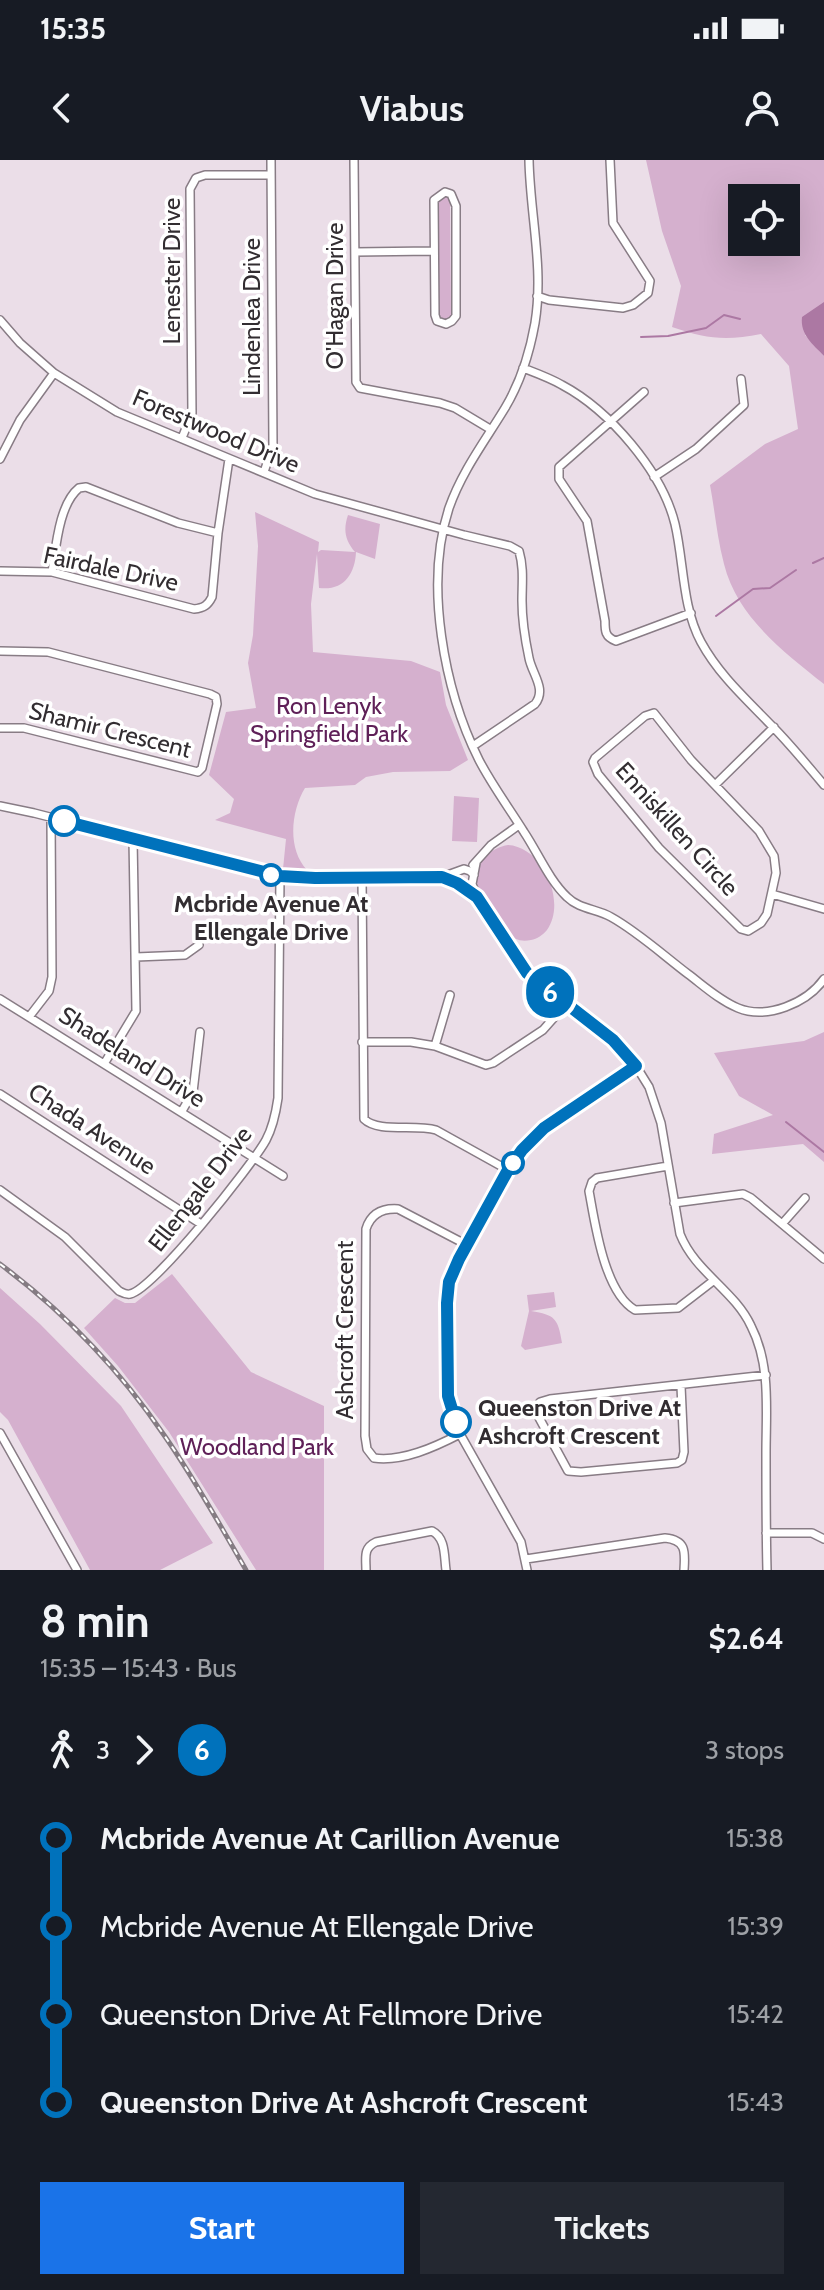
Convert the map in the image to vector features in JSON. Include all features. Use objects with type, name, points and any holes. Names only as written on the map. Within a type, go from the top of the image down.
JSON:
[{"type":"street","name":"Lindenlea Drive","points":[[264,472],[273,445],[271,160]]},
{"type":"street","name":"O'Hagan Drive","points":[[354,160],[356,382],[360,388],[455,408],[490,429]]},
{"type":"street","points":[[529,160],[538,260],[535,321],[523,368],[506,405],[457,487],[443,529],[437,571],[440,621],[456,701],[473,746],[490,778],[556,885],[571,902],[614,919],[720,999],[742,1010],[759,1012],[799,1002],[817,989],[824,979]]},
{"type":"street","points":[[537,296],[623,308],[633,305],[648,293],[650,281],[613,223],[610,160]]},
{"type":"street","name":"Lenester Drive","points":[[182,438],[192,413],[190,189],[196,178],[205,175],[271,175]]},
{"type":"street","points":[[445,192],[451,194],[456,206],[456,316],[447,324],[437,321],[435,315],[433,251],[434,200],[445,192]]},
{"type":"street","points":[[355,252],[433,251]]},
{"type":"street","name":"Forestwood Drive","points":[[0,320],[20,343],[54,373],[117,412],[315,494],[519,551],[523,565],[524,632],[530,663],[541,689],[539,699],[473,746]]},
{"type":"street","points":[[523,368],[563,385],[611,422],[647,465],[674,521],[691,613],[699,639],[717,668],[824,785]]},
{"type":"street","points":[[0,459],[20,420],[54,373]]},
{"type":"street","points":[[654,477],[696,449],[744,405],[741,379]]},
{"type":"street","points":[[644,392],[559,467],[559,479],[587,521],[605,633],[610,639],[616,641],[691,613]]},
{"type":"street","name":"Fairdale Drive","points":[[0,571],[52,572],[194,609],[202,608],[209,604],[212,597],[229,459]]},
{"type":"street","points":[[52,572],[69,498],[79,488],[86,487],[192,528],[218,533]]},
{"type":"street","name":"Shamir Crescent","points":[[0,651],[48,652],[210,694],[216,697],[217,704],[202,768],[198,772],[24,728],[0,728]]},
{"type":"street","name":"Enniskillen Circle","points":[[654,713],[691,760],[770,845],[776,866],[772,894],[767,914],[761,923],[748,931],[741,929],[659,848],[598,774],[593,762],[595,758],[645,716],[654,713]]},
{"type":"street","points":[[715,785],[774,727]]},
{"type":"street","points":[[0,806],[280,876],[466,878]]},
{"type":"street","points":[[29,1017],[49,991],[52,977],[51,818]]},
{"type":"street","points":[[466,878],[491,845],[519,825]]},
{"type":"street","points":[[104,1064],[135,1016],[133,839]]},
{"type":"street","name":"Ellengale Drive","points":[[0,1190],[65,1237],[119,1291],[129,1295],[137,1291],[172,1261],[267,1139],[275,1117],[278,1098],[280,876]]},
{"type":"street","points":[[362,878],[364,1119],[373,1126],[424,1126],[436,1130],[508,1170]]},
{"type":"street","points":[[466,878],[522,967],[533,979],[613,1040],[636,1066],[656,1104],[684,1244],[697,1264],[747,1316],[759,1342],[766,1375],[767,1570]]},
{"type":"street","points":[[772,894],[824,909]]},
{"type":"street","points":[[136,957],[185,955],[199,945]]},
{"type":"street","points":[[435,1046],[450,995]]},
{"type":"street","name":"Shadeland Drive","points":[[0,999],[283,1176]]},
{"type":"street","points":[[362,1042],[411,1042],[435,1046],[486,1065],[543,1030],[566,1004]]},
{"type":"street","points":[[182,1111],[193,1092],[200,1032]]},
{"type":"street","points":[[527,1570],[516,1531],[460,1434],[448,1396],[449,1282],[508,1170],[522,1150],[544,1128],[636,1066]]},
{"type":"street","name":"Chada Avenue","points":[[0,1094],[201,1224]]},
{"type":"street","points":[[668,1166],[597,1178],[592,1182],[589,1191],[604,1264],[623,1299],[635,1310],[678,1308],[713,1281]]},
{"type":"street","points":[[674,1203],[743,1194],[824,1259]]},
{"type":"street","points":[[782,1224],[805,1198]]},
{"type":"street","name":"Ashcroft Crescent","points":[[460,1434],[436,1447],[389,1458],[374,1458],[367,1449],[367,1223],[376,1213],[398,1209],[467,1245]]},
{"type":"street","points":[[681,1386],[684,1452],[682,1460],[677,1463],[568,1471],[537,1414],[536,1407],[540,1402],[550,1399],[766,1375]]},
{"type":"street","points":[[0,1433],[77,1570]]},
{"type":"street","points":[[366,1570],[369,1545],[432,1531],[442,1541],[446,1570]]},
{"type":"street","points":[[766,1533],[812,1533],[824,1539]]},
{"type":"street","points":[[526,1559],[672,1539],[683,1548],[684,1570]]},
{"type":"green space","points":[[646,160],[824,160],[824,331],[805,335],[824,356],[824,684],[764,632],[739,601],[724,564],[710,485],[765,444],[798,429],[789,366],[761,334],[716,338],[672,327],[681,286],[662,231]]},
{"type":"green space","points":[[444,195],[450,201],[451,316],[444,320],[439,316],[438,200]]},
{"type":"green space","name":"Ron Lenyk Springfield Park","points":[[255,512],[319,542],[318,552],[355,552],[346,535],[348,515],[380,524],[375,559],[356,552],[350,574],[335,587],[319,588],[317,554],[311,604],[313,652],[411,661],[440,672],[446,705],[468,760],[450,771],[393,772],[366,777],[355,785],[305,788],[293,830],[296,852],[307,870],[283,869],[286,839],[215,820],[230,813],[234,799],[209,775],[226,712],[256,708],[248,663],[253,635],[258,546]]},
{"type":"green space","points":[[454,796],[479,798],[477,842],[452,841]]},
{"type":"green space","points":[[508,845],[532,855],[541,865],[553,891],[553,918],[545,932],[524,941],[512,937],[499,922],[478,887],[476,876],[480,863],[489,853]]},
{"type":"green space","points":[[824,1032],[824,1162],[803,1144],[712,1154],[714,1134],[773,1115],[739,1096],[714,1053],[804,1041]]},
{"type":"green space","name":"Woodland Park","points":[[172,1274],[251,1372],[324,1406],[324,1570],[256,1570],[169,1432],[84,1328],[115,1298],[125,1303],[135,1303]]},
{"type":"green space","points":[[0,1288],[121,1406],[213,1543],[160,1570],[90,1570],[8,1420],[0,1412]]},
{"type":"green space","points":[[554,1292],[556,1307],[531,1311],[554,1319],[562,1343],[525,1350],[521,1346],[529,1311],[527,1295]]},
{"type":"shaded area","points":[[824,302],[824,356],[808,339],[802,317]]},
{"type":"waterway","points":[[641,337],[668,336],[706,328],[724,315],[740,319]]},
{"type":"waterway","points":[[813,563],[824,558]]},
{"type":"waterway","points":[[716,616],[753,589],[770,588],[796,570]]},
{"type":"waterway","points":[[786,1122],[824,1152]]},
{"type":"railway","points":[[0,1264],[68,1321],[128,1387],[186,1468],[246,1570]]},
{"type":"bus line","name":"6","points":[[64,821],[280,876],[442,877],[457,883],[477,897],[527,973],[599,1028],[636,1066],[544,1128],[522,1150],[459,1259],[449,1282],[447,1303],[448,1396],[456,1422]]},
{"type":"place","name":"Mcbride Avenue At Ellengale Drive","points":[[271,875]]},
{"type":"place","name":"Queenston Drive At Ashcroft Crescent","points":[[456,1422]]}]
